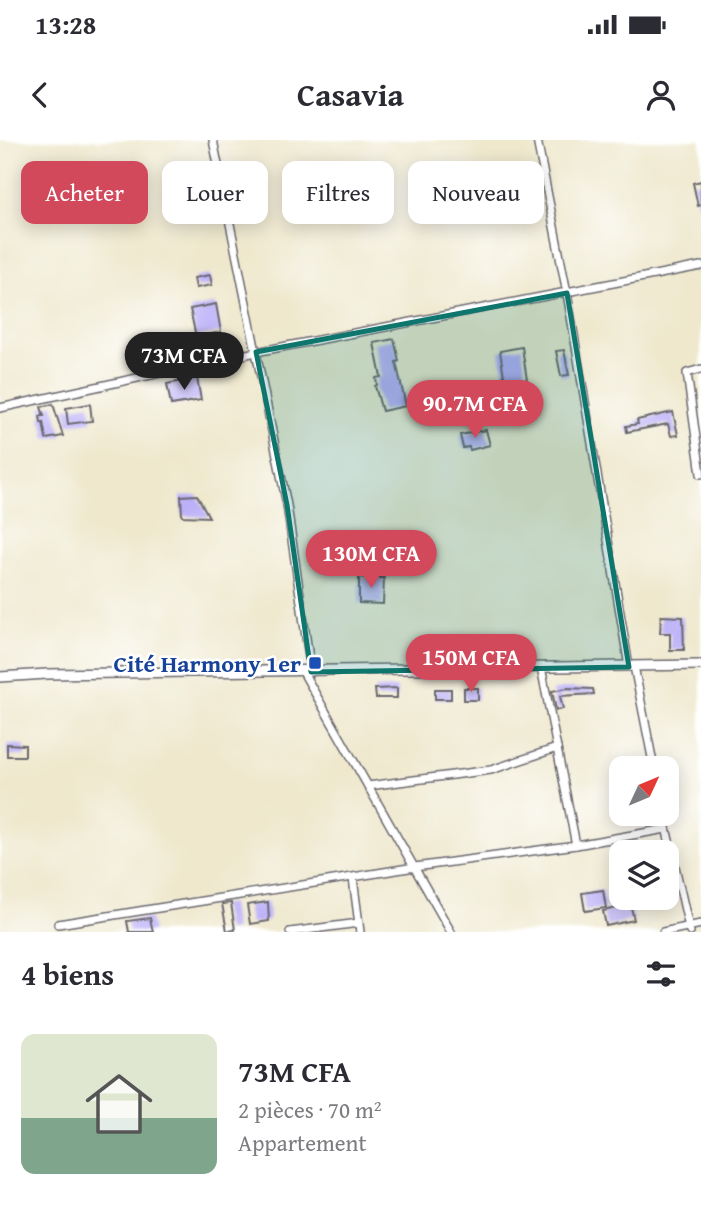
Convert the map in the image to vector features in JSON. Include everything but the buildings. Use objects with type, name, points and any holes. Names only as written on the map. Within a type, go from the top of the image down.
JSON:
[{"type":"street","points":[[213,140],[287,505],[307,672],[451,932]]},
{"type":"street","points":[[537,140],[567,293],[632,666],[651,756]]},
{"type":"street","points":[[0,408],[256,352],[701,266]]},
{"type":"street","points":[[701,369],[687,373],[701,476]]},
{"type":"street","points":[[0,677],[47,674],[701,665]]},
{"type":"street","points":[[541,667],[576,845]]},
{"type":"street","points":[[368,786],[491,770],[557,748]]},
{"type":"street","points":[[665,826],[690,929]]},
{"type":"street","points":[[58,924],[666,829]]},
{"type":"street","points":[[353,878],[360,932]]},
{"type":"street","points":[[290,932],[359,923]]},
{"type":"street","points":[[663,932],[690,929],[701,924]]},
{"type":"highlighted area","points":[[567,293],[629,667],[311,672],[287,505],[256,352]]},
{"type":"place","name":"Cité Harmony 1er","points":[[315,663]]}]
